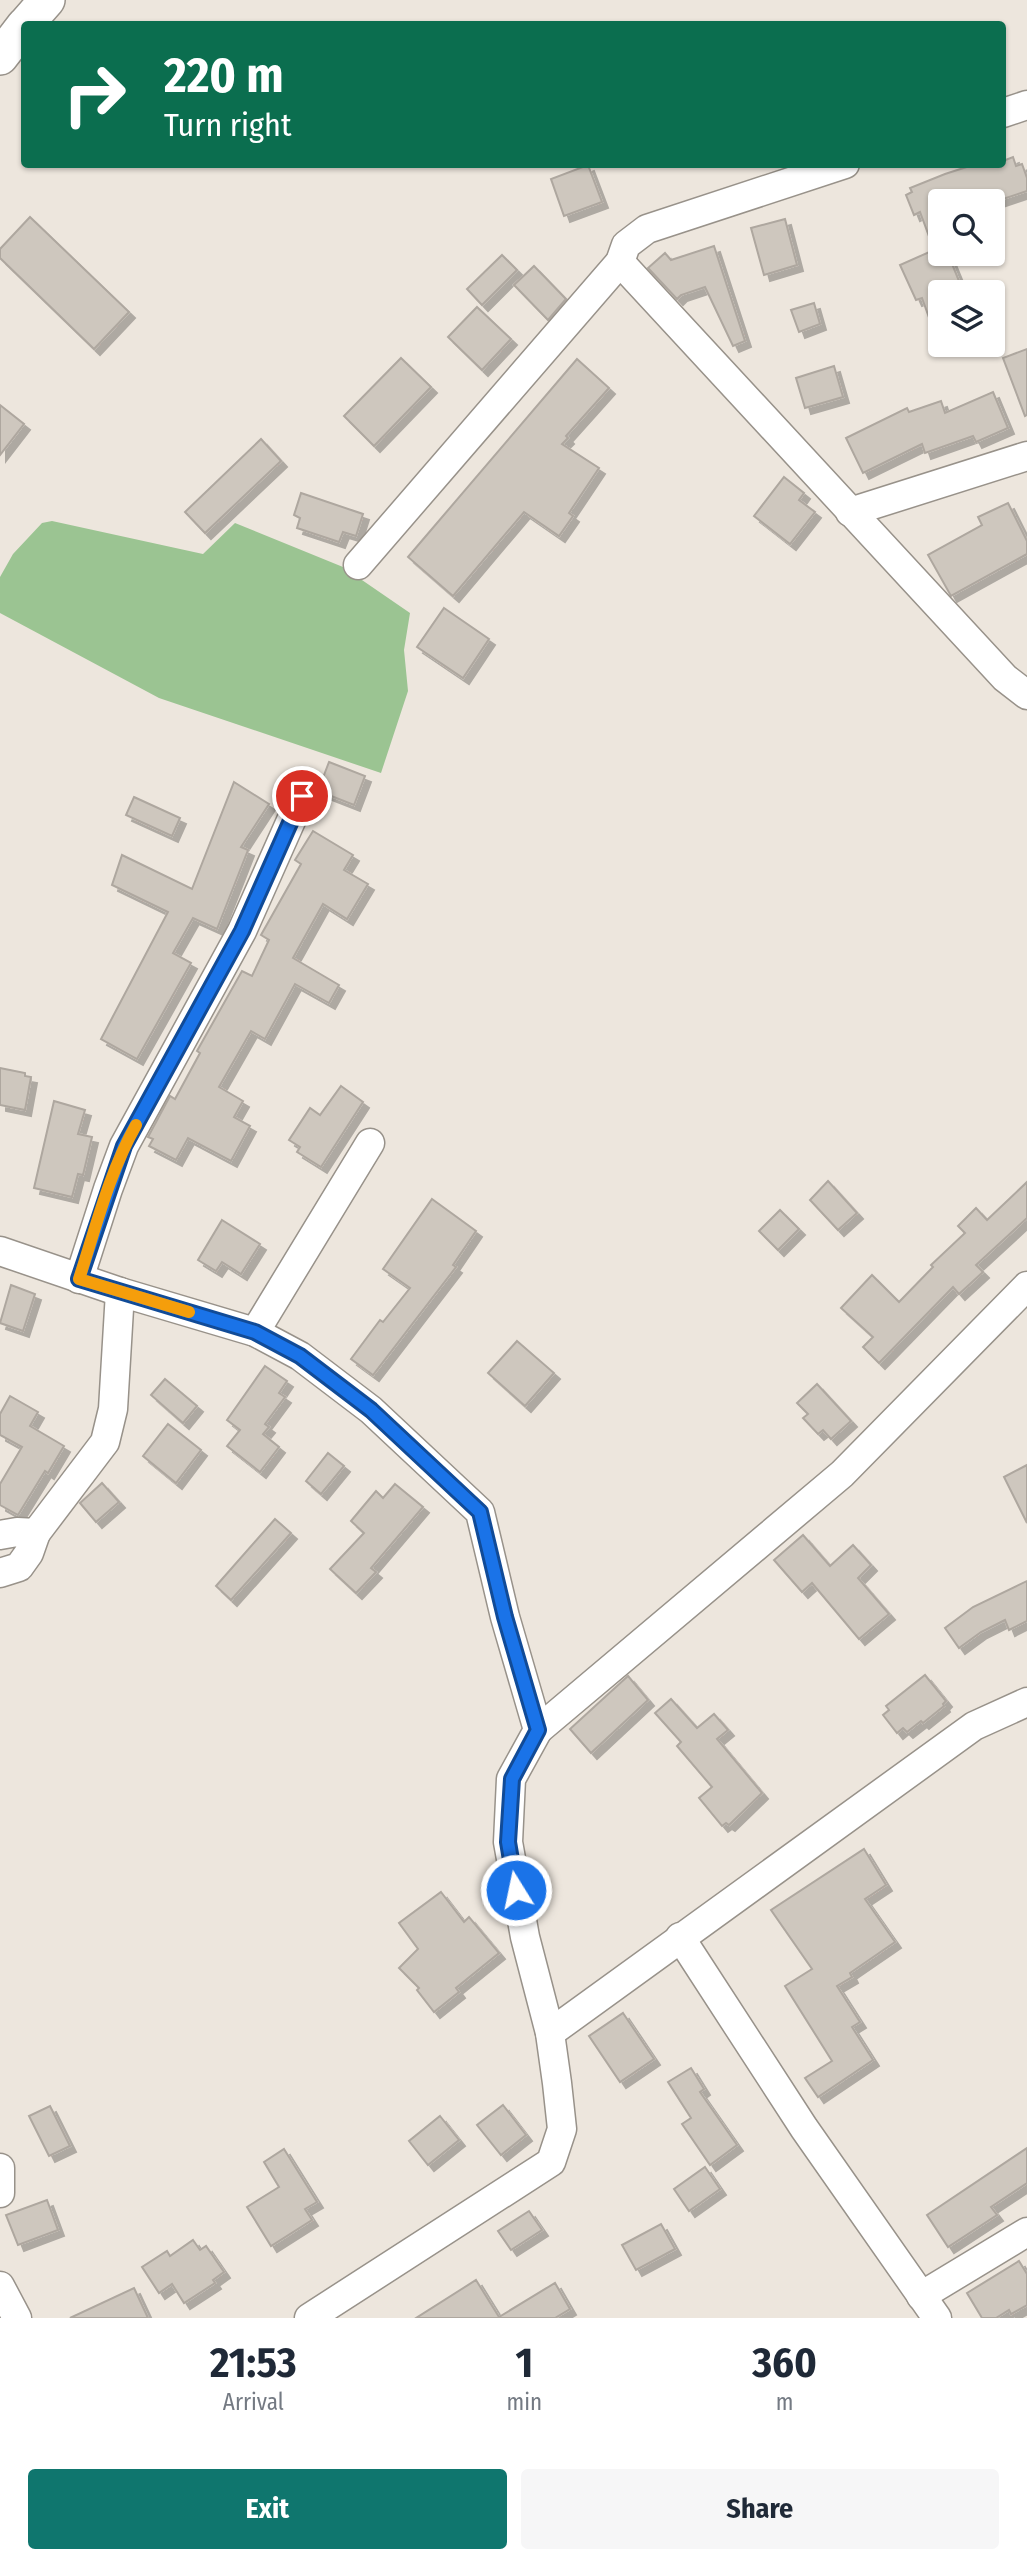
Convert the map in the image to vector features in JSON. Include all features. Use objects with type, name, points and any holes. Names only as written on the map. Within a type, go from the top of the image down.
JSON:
[{"type":"main road","points":[[29,21],[47,0]]},
{"type":"main road","points":[[0,57],[21,30]]},
{"type":"street","points":[[1006,112],[1027,105]]},
{"type":"street","points":[[358,565],[620,262],[626,245],[647,229],[833,168]]},
{"type":"street","points":[[620,262],[1005,678],[1027,695]]},
{"type":"street","points":[[850,512],[1027,456]]},
{"type":"street","points":[[79,1279],[124,1146],[242,931],[302,796]]},
{"type":"street","points":[[255,1332],[370,1143]]},
{"type":"street","points":[[0,1251],[79,1279],[255,1332],[300,1356],[371,1410],[480,1512],[505,1617],[538,1730]]},
{"type":"street","points":[[309,2318],[551,2162],[562,2129],[550,2033],[524,1937],[508,1842],[512,1779],[538,1730],[842,1474],[1027,1286]]},
{"type":"street","points":[[0,1573],[19,1567],[29,1553],[36,1533],[105,1442],[113,1409],[120,1292]]},
{"type":"street","points":[[0,1535],[36,1533]]},
{"type":"street","points":[[550,2033],[974,1726],[1027,1702]]},
{"type":"street","points":[[680,1937],[804,2129],[929,2307],[1027,2232]]},
{"type":"street","points":[[0,2168],[0,2193]]},
{"type":"street","points":[[0,2286],[17,2318]]},
{"type":"green space","points":[[52,521],[203,554],[235,523],[343,567],[410,613],[404,650],[408,691],[381,773],[159,698],[0,613],[0,577],[13,554],[42,523]]},
{"type":"building","points":[[1013,157],[1016,166],[1022,164],[1027,178],[1027,191],[1005,198],[1005,189],[928,189],[928,234],[920,212],[914,215],[906,195],[912,192],[910,188],[964,168],[1006,168],[1006,160]]},
{"type":"building","points":[[580,168],[589,168],[602,202],[564,216],[551,179]]},
{"type":"building","points":[[30,217],[129,312],[94,349],[0,258],[0,249]]},
{"type":"building","points":[[785,219],[797,265],[764,275],[751,228]]},
{"type":"building","points":[[714,246],[745,341],[733,346],[705,287],[681,295],[677,299],[648,268],[665,253],[671,260]]},
{"type":"building","points":[[928,253],[928,266],[953,266],[959,280],[928,280],[928,315],[922,298],[916,300],[900,265]]},
{"type":"building","points":[[502,255],[517,270],[482,305],[467,289]]},
{"type":"building","points":[[534,266],[566,299],[548,320],[514,285]]},
{"type":"building","points":[[814,303],[820,324],[799,332],[791,310]]},
{"type":"building","points":[[477,307],[511,339],[482,370],[448,337]]},
{"type":"building","points":[[1027,349],[1027,415],[1025,416],[1003,358]]},
{"type":"building","points":[[401,358],[431,387],[374,446],[344,416]]},
{"type":"building","points":[[577,359],[609,388],[562,444],[599,468],[569,513],[573,516],[559,536],[524,512],[453,596],[408,557]]},
{"type":"building","points":[[834,366],[843,397],[805,408],[796,378]]},
{"type":"building","points":[[993,392],[1008,428],[976,442],[973,436],[925,453],[922,444],[863,473],[846,438],[907,408],[909,412],[941,401],[945,413]]},
{"type":"building","points":[[0,405],[24,424],[0,455]]},
{"type":"building","points":[[261,439],[281,461],[205,533],[185,512]]},
{"type":"building","points":[[784,477],[804,493],[799,500],[815,512],[790,544],[754,516]]},
{"type":"building","points":[[301,493],[363,514],[356,536],[343,532],[339,542],[297,528],[300,518],[294,515]]},
{"type":"building","points":[[1008,503],[1027,541],[1027,554],[951,596],[928,555],[982,525],[978,517]]},
{"type":"building","points":[[444,608],[489,639],[463,678],[417,647]]},
{"type":"building","points":[[329,762],[365,776],[354,805],[321,792],[321,783]]},
{"type":"building","points":[[234,782],[269,804],[241,847],[248,850],[217,929],[193,918],[173,953],[191,963],[137,1059],[101,1039],[168,912],[112,885],[122,855],[192,889]]},
{"type":"building","points":[[134,797],[180,818],[172,836],[126,815]]},
{"type":"building","points":[[313,831],[353,855],[344,870],[368,884],[347,919],[323,904],[293,958],[339,985],[329,1003],[295,984],[265,1039],[251,1031],[219,1087],[243,1101],[234,1117],[250,1126],[231,1161],[188,1138],[176,1160],[149,1146],[153,1139],[148,1137],[170,1096],[175,1099],[200,1053],[197,1051],[242,971],[252,976],[269,940],[261,935],[301,864],[295,860]]},
{"type":"building","points":[[0,1068],[25,1073],[25,1076],[31,1077],[25,1110],[0,1105]]},
{"type":"building","points":[[341,1086],[363,1102],[321,1167],[297,1152],[300,1147],[289,1140],[310,1108],[320,1115]]},
{"type":"building","points":[[54,1101],[85,1110],[78,1134],[92,1137],[83,1175],[78,1174],[72,1197],[34,1188]]},
{"type":"building","points":[[828,1181],[857,1213],[838,1230],[810,1200]]},
{"type":"building","points":[[1027,1182],[1027,1218],[976,1265],[983,1272],[959,1294],[953,1287],[879,1363],[863,1347],[873,1337],[841,1308],[872,1275],[899,1302],[933,1267],[931,1265],[965,1233],[958,1226],[976,1208],[987,1220]]},
{"type":"building","points":[[432,1199],[476,1231],[453,1265],[456,1267],[373,1375],[351,1359],[380,1320],[383,1322],[410,1288],[383,1269]]},
{"type":"building","points":[[780,1210],[799,1229],[778,1250],[759,1231]]},
{"type":"building","points":[[222,1220],[260,1244],[241,1274],[222,1262],[216,1271],[198,1260]]},
{"type":"building","points":[[11,1285],[35,1294],[23,1331],[0,1323]]},
{"type":"building","points":[[517,1341],[554,1373],[525,1406],[488,1373]]},
{"type":"building","points":[[265,1366],[287,1381],[279,1393],[285,1397],[265,1424],[269,1427],[263,1434],[279,1447],[260,1472],[227,1446],[240,1430],[227,1420]]},
{"type":"building","points":[[165,1379],[197,1406],[183,1423],[151,1395]]},
{"type":"building","points":[[817,1384],[851,1421],[831,1439],[823,1430],[818,1434],[803,1418],[808,1414],[797,1403]]},
{"type":"building","points":[[10,1396],[38,1412],[30,1426],[64,1446],[18,1515],[0,1505],[0,1484],[22,1447],[0,1435],[0,1414]]},
{"type":"building","points":[[168,1424],[201,1450],[176,1483],[143,1456]]},
{"type":"building","points":[[328,1453],[344,1466],[321,1494],[306,1481]]},
{"type":"building","points":[[1027,1465],[1027,1523],[1004,1477]]},
{"type":"building","points":[[102,1483],[119,1502],[96,1522],[80,1503]]},
{"type":"building","points":[[395,1484],[423,1507],[371,1568],[376,1572],[356,1593],[330,1569],[364,1533],[351,1521],[376,1491],[383,1498]]},
{"type":"building","points":[[275,1519],[291,1533],[231,1600],[216,1586]]},
{"type":"building","points":[[803,1535],[830,1566],[853,1545],[871,1565],[858,1578],[889,1614],[859,1639],[812,1583],[802,1592],[774,1560]]},
{"type":"building","points":[[1027,1581],[1027,1621],[1009,1630],[1005,1620],[981,1632],[959,1648],[945,1628],[973,1607]]},
{"type":"building","points":[[925,1675],[946,1701],[944,1706],[923,1723],[921,1721],[907,1732],[903,1728],[897,1733],[883,1715],[889,1710],[886,1706]]},
{"type":"building","points":[[628,1676],[648,1700],[591,1753],[570,1729]]},
{"type":"building","points":[[671,1699],[697,1728],[714,1714],[728,1730],[717,1739],[762,1793],[729,1825],[726,1823],[722,1826],[699,1798],[712,1787],[677,1746],[681,1742],[655,1713]]},
{"type":"building","points":[[864,1849],[886,1885],[865,1899],[895,1942],[850,1973],[852,1977],[837,1986],[860,2022],[852,2027],[873,2060],[818,2097],[805,2078],[832,2061],[785,1986],[812,1969],[771,1910]]},
{"type":"building","points":[[441,1892],[464,1922],[469,1917],[499,1953],[456,1988],[459,1992],[434,2012],[417,1990],[419,1988],[399,1968],[418,1949],[399,1923]]},
{"type":"building","points":[[623,2013],[654,2059],[620,2082],[589,2036]]},
{"type":"building","points":[[691,2068],[704,2089],[700,2092],[737,2145],[710,2165],[682,2124],[691,2118],[668,2082]]},
{"type":"building","points":[[503,2105],[526,2135],[501,2155],[477,2125]]},
{"type":"building","points":[[50,2106],[70,2146],[49,2156],[29,2116]]},
{"type":"building","points":[[440,2116],[459,2140],[428,2165],[409,2141]]},
{"type":"building","points":[[1027,2148],[1027,2183],[991,2207],[997,2215],[948,2247],[927,2215]]},
{"type":"building","points":[[284,2149],[317,2202],[305,2209],[312,2220],[271,2246],[247,2207],[279,2187],[264,2162]]},
{"type":"building","points":[[705,2167],[720,2189],[689,2211],[674,2189]]},
{"type":"building","points":[[47,2200],[58,2230],[18,2245],[6,2215]]},
{"type":"building","points":[[529,2211],[542,2230],[511,2250],[498,2231]]},
{"type":"building","points":[[661,2224],[675,2249],[636,2270],[622,2245]]},
{"type":"building","points":[[193,2240],[200,2250],[206,2246],[224,2272],[213,2280],[215,2283],[184,2303],[172,2284],[159,2293],[142,2267],[167,2251],[170,2256]]},
{"type":"building","points":[[1019,2261],[1027,2274],[1027,2305],[1011,2314],[1009,2310],[996,2318],[982,2318],[967,2293]]},
{"type":"building","points":[[476,2280],[499,2317],[555,2283],[570,2309],[555,2318],[416,2318]]},
{"type":"building","points":[[134,2288],[148,2318],[70,2318]]},
{"type":"slow traffic","points":[[136,1125],[124,1146],[108,1189],[79,1279],[189,1312]]},
{"type":"route","points":[[302,796],[242,931],[124,1146],[79,1279],[255,1332],[300,1356],[371,1410],[480,1512],[505,1617],[538,1730],[512,1779],[508,1842],[516,1890]]}]
